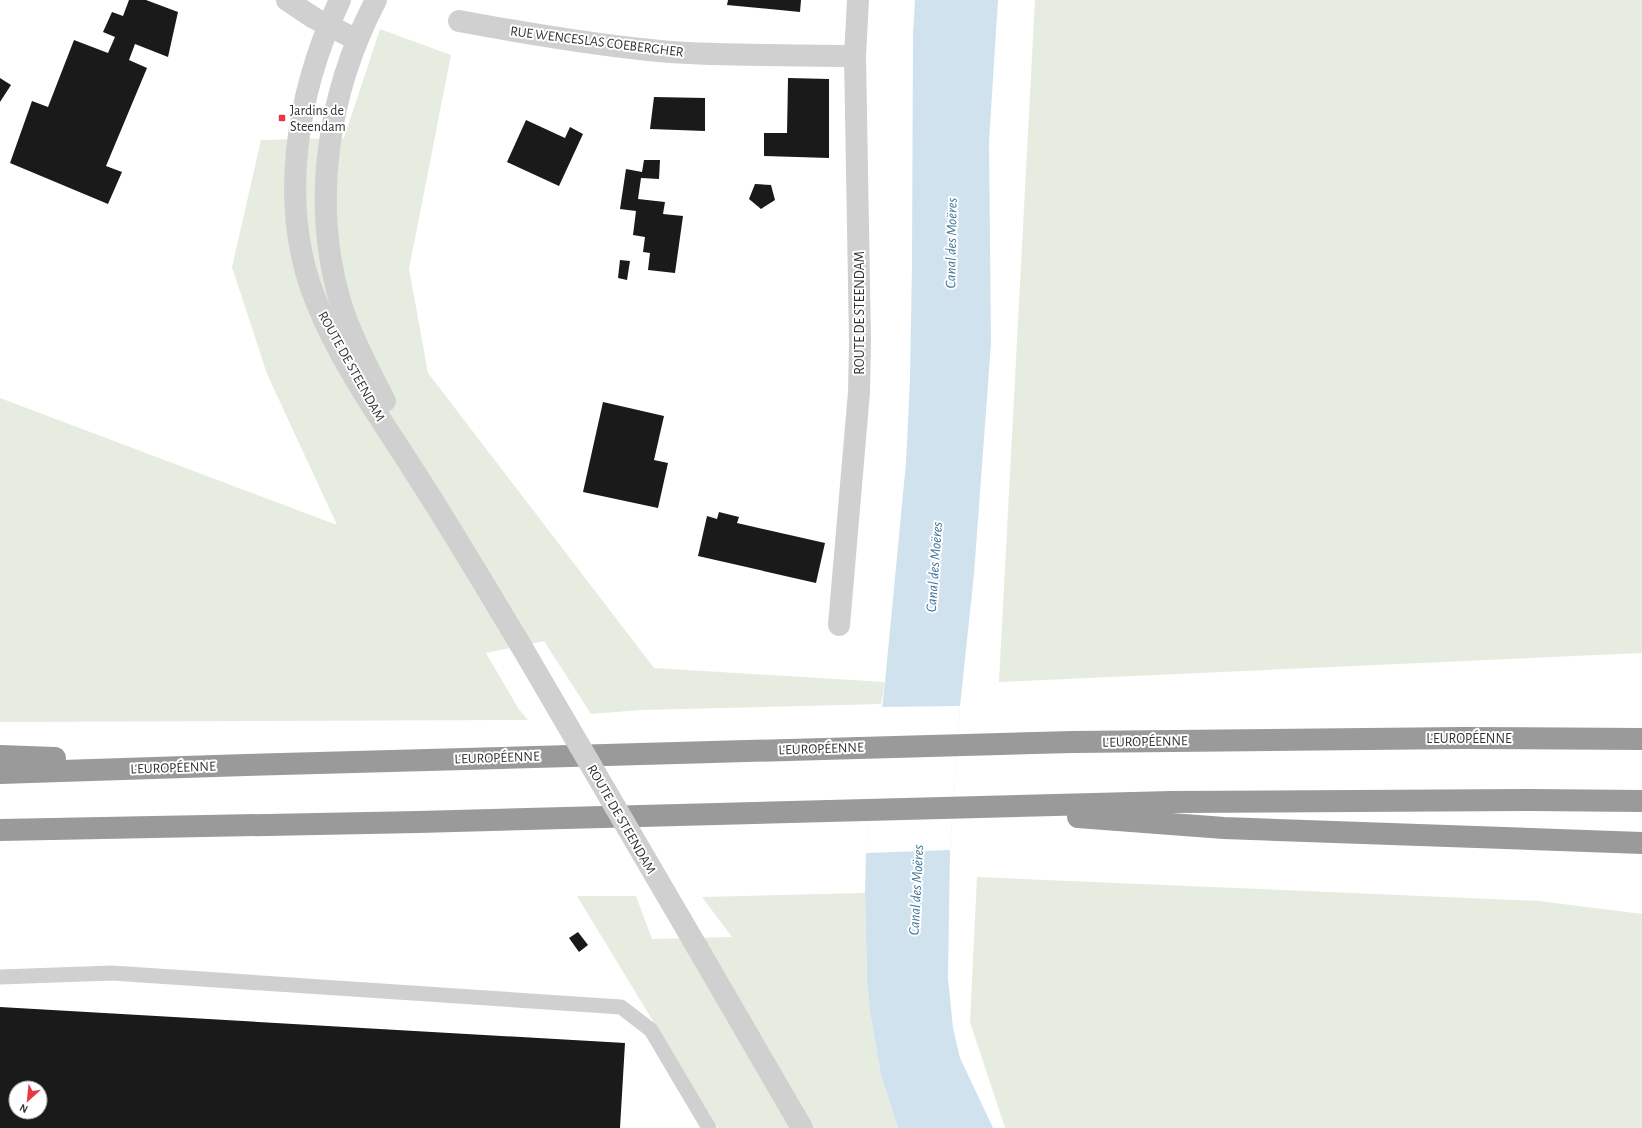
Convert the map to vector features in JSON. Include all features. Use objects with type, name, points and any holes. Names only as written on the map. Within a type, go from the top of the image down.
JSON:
[{"type":"highway","name":"L'EUROPÉENNE","points":[[0,773],[863,747],[976,746],[1072,742],[1463,738],[1642,739]]},
{"type":"highway","points":[[0,756],[246,765]]},
{"type":"highway","points":[[0,830],[850,812],[1245,801],[1642,801]]},
{"type":"highway","points":[[967,809],[1232,829],[1642,843]]},
{"type":"street","points":[[287,0],[306,14],[357,40]]},
{"type":"street","name":"ROUTE DE STEENDAM","points":[[340,0],[328,26],[308,90],[297,152],[296,205],[300,239],[305,267],[316,301],[343,356],[370,402],[440,511],[520,644],[802,1128]]},
{"type":"street","name":"ROUTE DE STEENDAM","points":[[376,0],[357,40],[338,98],[328,156],[326,211],[333,273],[346,318],[364,360],[440,511]]},
{"type":"street","name":"ROUTE DE STEENDAM","points":[[839,625],[858,406],[860,341],[855,56],[858,0]]},
{"type":"street","name":"RUE WENCESLAS COEBERGHER","points":[[459,21],[560,39],[651,50],[720,54],[855,56]]},
{"type":"lane","points":[[0,976],[112,972],[620,1007],[651,1030],[710,1128]]},
{"type":"shaded area","points":[[1035,0],[1642,0],[1642,653],[999,682]]},
{"type":"shaded area","points":[[380,29],[451,55],[409,269],[428,373],[654,668],[885,682],[881,704],[641,710],[591,714],[544,641],[486,653],[518,708],[528,720],[0,722],[0,398],[337,525],[267,374],[232,267],[261,140],[344,138]]},
{"type":"shaded area","points":[[977,877],[1539,901],[1642,914],[1642,1128],[1005,1128],[970,1022]]},
{"type":"shaded area","points":[[865,893],[867,981],[870,1012],[881,1075],[898,1128],[718,1128],[577,896],[636,896],[652,939],[732,937],[702,897]]},
{"type":"water","name":"Canal des Moëres","points":[[915,0],[998,0],[989,142],[991,343],[974,574],[960,706],[950,850],[948,978],[953,1028],[960,1058],[993,1128],[898,1128],[881,1075],[870,1012],[867,981],[865,893],[866,853],[885,682],[906,463],[910,379],[913,34]]},
{"type":"pier","points":[[960,706],[950,850],[866,853],[881,707]]},
{"type":"building","points":[[129,0],[146,0],[178,12],[168,57],[135,44],[129,60],[147,68],[106,166],[122,172],[108,204],[10,163],[32,101],[48,107],[74,40],[108,53],[115,37],[103,32],[112,12],[123,16]]},
{"type":"building","points":[[728,0],[801,0],[800,12],[727,5]]},
{"type":"building","points":[[0,78],[11,85],[0,102]]},
{"type":"building","points":[[788,78],[829,79],[829,158],[764,156],[764,133],[787,133]]},
{"type":"building","points":[[654,97],[705,98],[705,131],[650,129]]},
{"type":"building","points":[[526,120],[565,138],[570,127],[583,134],[559,186],[507,162]]},
{"type":"building","points":[[644,160],[660,160],[659,179],[641,178],[638,199],[665,202],[663,214],[683,216],[675,273],[648,270],[650,253],[643,252],[645,237],[633,235],[636,211],[620,209],[626,169],[642,172]]},
{"type":"building","points":[[755,184],[771,185],[775,200],[761,209],[749,199]]},
{"type":"building","points":[[620,260],[630,261],[627,280],[618,278]]},
{"type":"building","points":[[603,402],[664,416],[654,460],[668,463],[658,508],[583,492]]},
{"type":"building","points":[[719,512],[739,517],[737,523],[825,543],[816,583],[698,556],[707,516],[717,519]]},
{"type":"building","points":[[578,932],[588,945],[579,952],[569,938]]},
{"type":"building","points":[[0,1007],[625,1043],[620,1128],[0,1128]]},
{"type":"place","name":"Jardins de Steendam","points":[[282,118]]}]
